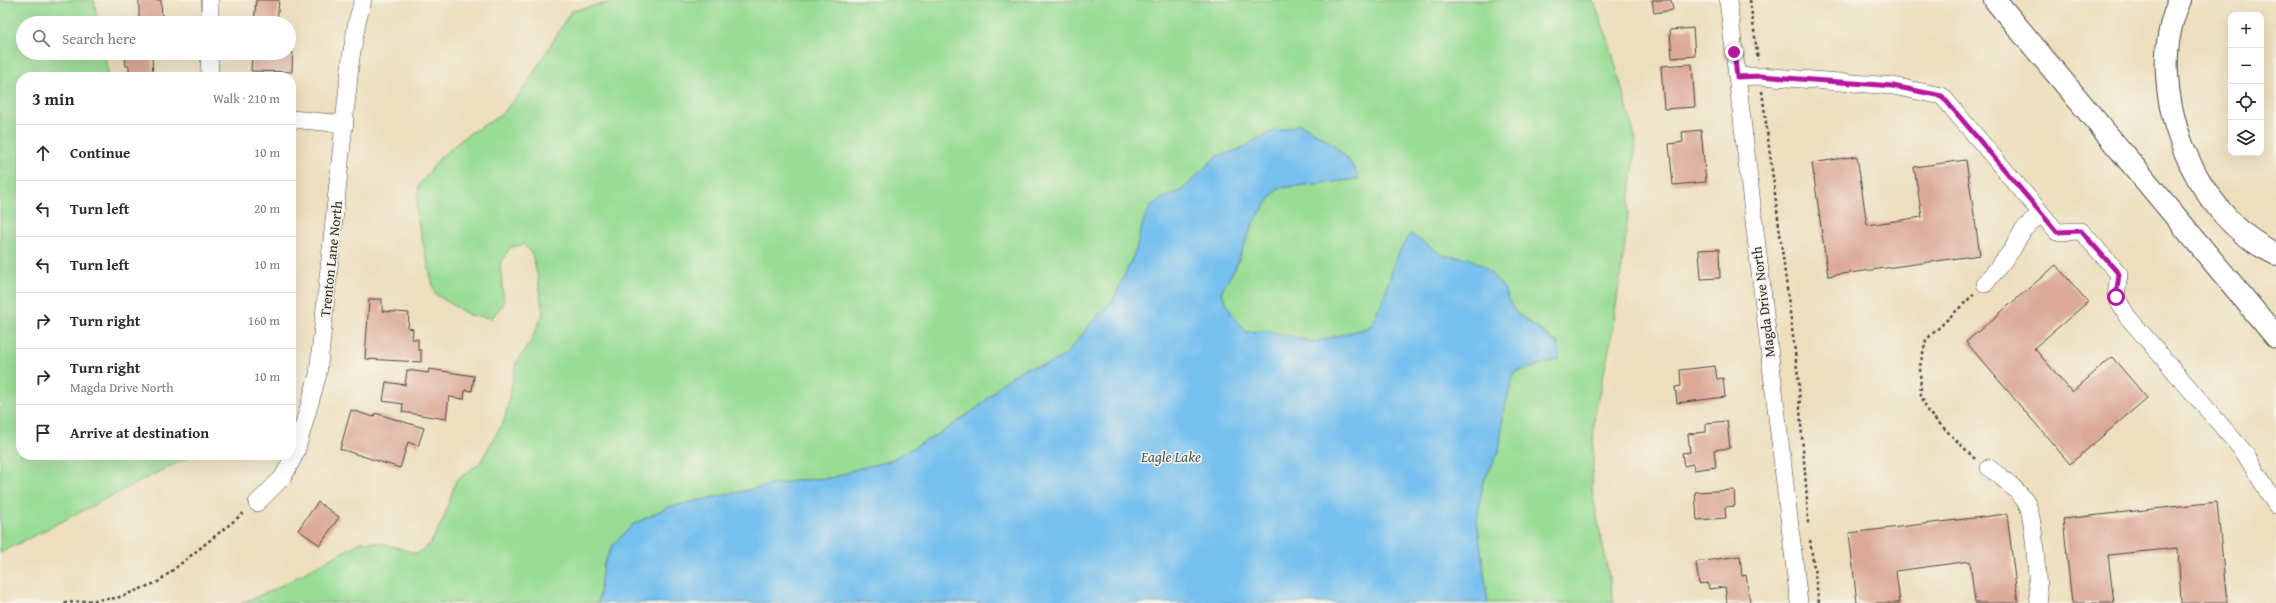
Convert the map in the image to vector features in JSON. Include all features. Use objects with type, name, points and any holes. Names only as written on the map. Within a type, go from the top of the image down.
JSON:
[{"type":"highway","points":[[1995,0],[2276,337]]},
{"type":"highway","points":[[2180,0],[2170,26],[2166,56],[2168,91],[2177,133],[2194,170],[2215,202],[2248,236],[2276,254]]},
{"type":"street","points":[[210,0],[210,16]]},
{"type":"street","name":"Trenton Lane North","points":[[296,452],[318,374],[351,57],[357,22],[364,0]]},
{"type":"street","name":"Magda Drive North","points":[[1728,0],[1799,603]]},
{"type":"street","points":[[209,60],[210,72]]},
{"type":"street","points":[[1737,77],[1760,76],[1893,86],[1942,96],[2057,232],[2081,231],[2119,274],[2116,297],[2127,316],[2244,452],[2276,505]]},
{"type":"street","points":[[296,119],[345,124]]},
{"type":"street","points":[[1985,284],[2012,250],[2023,230],[2042,214]]},
{"type":"street","name":"Trenton Lane North","points":[[256,503],[283,477],[292,460]]},
{"type":"street","points":[[1989,468],[2015,489],[2028,506],[2035,548],[2038,603]]},
{"type":"path","points":[[1750,0],[1799,384],[1800,422],[1807,487],[1808,531]]},
{"type":"path","points":[[1985,284],[1926,340],[1920,366],[1921,394],[1928,412],[1976,461],[1989,468]]},
{"type":"path","points":[[64,603],[117,598],[158,582],[256,503]]},
{"type":"path","points":[[1809,538],[1819,603]]},
{"type":"green space","points":[[0,0],[94,0],[97,16],[16,16],[16,60],[105,60],[108,72],[16,72],[16,460],[182,460],[0,553]]},
{"type":"green space","points":[[620,0],[1593,0],[1610,45],[1636,141],[1624,251],[1611,340],[1594,418],[1592,491],[1614,603],[1488,603],[1477,520],[1483,482],[1499,452],[1504,410],[1514,373],[1559,359],[1558,343],[1514,311],[1503,287],[1469,258],[1444,256],[1410,234],[1396,258],[1385,294],[1371,327],[1314,342],[1267,331],[1246,332],[1232,314],[1221,292],[1235,268],[1254,221],[1278,188],[1359,179],[1349,161],[1335,146],[1300,124],[1274,131],[1253,141],[1242,149],[1217,156],[1182,190],[1161,199],[1144,219],[1136,250],[1113,300],[1095,318],[1066,355],[1046,365],[1025,368],[1004,381],[981,405],[944,431],[887,462],[860,468],[832,478],[800,480],[668,507],[632,525],[613,545],[603,566],[598,603],[242,603],[275,589],[363,541],[386,544],[417,554],[430,544],[444,518],[456,480],[479,464],[505,419],[516,363],[531,341],[543,314],[538,278],[532,254],[524,244],[510,248],[500,263],[504,303],[492,318],[469,315],[435,294],[416,213],[419,185],[440,158],[467,135],[500,116],[526,86],[571,11]]},
{"type":"water","name":"Eagle Lake","points":[[1300,124],[1335,146],[1349,161],[1359,179],[1278,188],[1254,221],[1235,268],[1221,292],[1232,314],[1246,332],[1267,331],[1314,342],[1370,327],[1385,294],[1396,258],[1410,234],[1444,256],[1469,258],[1486,268],[1503,287],[1514,311],[1558,344],[1559,359],[1514,373],[1504,410],[1499,452],[1483,482],[1477,520],[1488,603],[598,603],[603,566],[613,545],[632,525],[668,507],[800,480],[832,478],[860,468],[887,462],[944,431],[981,405],[1004,381],[1025,368],[1046,365],[1066,355],[1095,318],[1113,300],[1136,250],[1144,219],[1151,206],[1161,199],[1182,190],[1217,156],[1242,149],[1253,141],[1274,131]]},
{"type":"building","points":[[139,0],[161,0],[162,16],[139,16]]},
{"type":"building","points":[[256,0],[279,0],[278,16],[255,16]]},
{"type":"building","points":[[1652,0],[1671,0],[1673,10],[1654,13]]},
{"type":"building","points":[[1693,28],[1695,56],[1672,58],[1670,30]]},
{"type":"building","points":[[125,60],[152,60],[153,72],[129,72],[129,66],[126,66]]},
{"type":"building","points":[[252,60],[292,60],[292,72],[251,71]]},
{"type":"building","points":[[1692,64],[1695,107],[1664,109],[1661,66]]},
{"type":"building","points":[[1701,130],[1706,182],[1673,185],[1669,144],[1683,142],[1682,132]]},
{"type":"building","points":[[1857,156],[1867,225],[1922,217],[1914,167],[1966,160],[1980,255],[1828,276],[1812,163]]},
{"type":"building","points":[[1719,249],[1720,278],[1701,279],[1699,250]]},
{"type":"building","points":[[2056,265],[2088,302],[2034,348],[2072,392],[2112,357],[2147,398],[2070,464],[1966,342]]},
{"type":"building","points":[[369,299],[382,299],[382,311],[409,313],[408,328],[413,329],[412,339],[418,339],[418,350],[421,350],[421,362],[365,359]]},
{"type":"building","points":[[1715,366],[1717,379],[1723,378],[1725,397],[1677,403],[1675,387],[1681,386],[1680,370]]},
{"type":"building","points":[[429,369],[474,376],[472,391],[465,390],[464,399],[449,397],[446,419],[402,412],[403,404],[383,401],[386,382],[405,385],[407,370],[428,373]]},
{"type":"building","points":[[351,410],[374,417],[375,413],[424,428],[418,446],[408,442],[400,468],[340,449]]},
{"type":"building","points":[[1727,421],[1730,448],[1714,450],[1716,467],[1694,470],[1693,464],[1684,466],[1682,453],[1690,452],[1688,434],[1706,432],[1706,423]]},
{"type":"building","points":[[1734,490],[1735,506],[1725,507],[1726,518],[1697,520],[1695,492]]},
{"type":"building","points":[[318,502],[339,517],[320,545],[298,530]]},
{"type":"building","points":[[2217,502],[2227,603],[2181,603],[2178,548],[2108,555],[2114,603],[2072,603],[2063,519]]},
{"type":"building","points":[[2007,514],[2018,603],[1975,603],[1970,561],[1896,571],[1900,603],[1857,603],[1849,533]]},
{"type":"building","points":[[1740,556],[1742,576],[1746,575],[1750,602],[1727,603],[1725,587],[1709,589],[1708,583],[1699,584],[1696,562]]},
{"type":"route","points":[[1734,52],[1737,77],[1760,76],[1893,86],[1942,96],[2057,232],[2081,231],[2102,254],[2119,274],[2116,297]]}]
